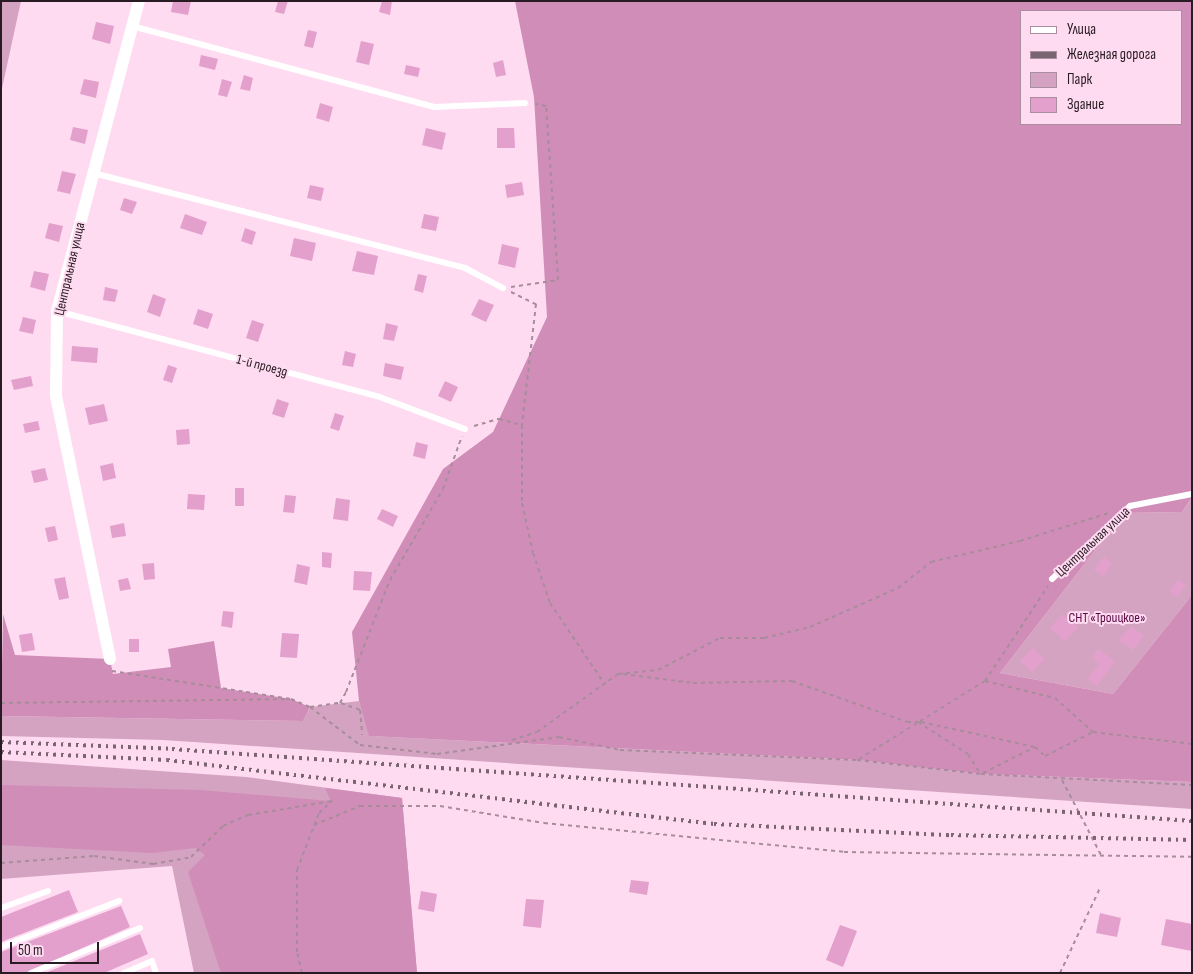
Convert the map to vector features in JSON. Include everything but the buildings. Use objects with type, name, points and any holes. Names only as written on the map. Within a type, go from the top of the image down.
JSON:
[{"type":"street","name":"Центральная улица","points":[[110,660],[56,396],[57,311],[140,1]]},
{"type":"lane","points":[[132,26],[434,108],[525,103]]},
{"type":"lane","points":[[93,174],[465,268],[503,288]]},
{"type":"lane","name":"1-й проезд","points":[[57,311],[377,396],[465,429]]},
{"type":"lane","name":"Центральная улица","points":[[1052,580],[1130,506],[1192,494]]},
{"type":"lane","points":[[1,908],[48,891]]},
{"type":"lane","points":[[1,947],[119,901]]},
{"type":"lane","points":[[31,973],[140,928]]},
{"type":"lane","points":[[124,973],[152,962],[156,973]]},
{"type":"path","points":[[503,288],[558,280],[546,106],[525,103]]},
{"type":"path","points":[[503,288],[536,304],[522,425],[522,503],[533,553],[550,603],[604,683]]},
{"type":"path","points":[[340,704],[390,580],[443,489],[465,429],[499,419],[522,425]]},
{"type":"path","points":[[508,742],[537,732],[618,674],[658,670],[720,638],[764,638],[810,627],[898,588],[931,562],[1020,542],[1130,506]]},
{"type":"path","points":[[858,760],[985,681],[1052,580]]},
{"type":"path","points":[[110,660],[113,674],[291,699],[310,707],[360,745],[437,754],[508,742],[559,737],[620,750],[858,760],[981,774],[1192,785]]},
{"type":"path","points":[[618,674],[693,683],[792,681],[907,722],[918,722],[1035,747],[1045,756],[1092,732],[1192,744]]},
{"type":"path","points":[[985,681],[1054,698],[1092,732]]},
{"type":"path","points":[[1,703],[291,699]]},
{"type":"path","points":[[310,707],[340,704],[360,710],[362,735]]},
{"type":"path","points":[[918,722],[968,754],[981,774]]},
{"type":"path","points":[[981,774],[1035,747]]},
{"type":"path","points":[[1061,779],[1102,857]]},
{"type":"path","points":[[1,863],[94,856],[153,864],[191,857],[223,826],[248,815],[332,801],[314,825],[297,870],[297,952],[302,973]]},
{"type":"path","points":[[314,825],[360,806],[440,806],[544,823],[844,852],[1102,857],[1192,856]]},
{"type":"path","points":[[1060,973],[1101,886]]},
{"type":"green space","points":[[1,1],[21,1],[1,93]]},
{"type":"green space","name":"СНТ «Троицкое»","points":[[1192,497],[1192,595],[1113,694],[1000,673],[1124,513],[1182,512]]},
{"type":"green space","points":[[359,701],[370,736],[857,760],[981,774],[1192,782],[1192,809],[163,740],[1,736],[1,716],[303,721],[310,707]]},
{"type":"green space","points":[[1,760],[246,777],[402,798],[417,973],[194,973],[172,866],[1,879]]},
{"type":"shaded area","points":[[515,1],[1192,1],[1192,497],[1182,512],[1124,513],[1000,673],[1113,694],[1192,595],[1192,782],[981,774],[857,760],[369,736],[359,701],[352,632],[443,469],[493,432],[547,317],[534,97]]},
{"type":"shaded area","points":[[3,614],[15,655],[110,659],[113,674],[171,667],[168,649],[214,641],[221,688],[291,699],[310,707],[303,721],[1,716]]},
{"type":"shaded area","points":[[1,785],[200,790],[331,801],[325,788],[402,798],[417,973],[221,973],[188,872],[205,855],[195,848],[152,853],[1,845]]},
{"type":"railway","points":[[1,742],[172,749],[1192,821]]},
{"type":"railway","points":[[1,752],[167,760],[714,824],[951,835],[1192,840]]}]
